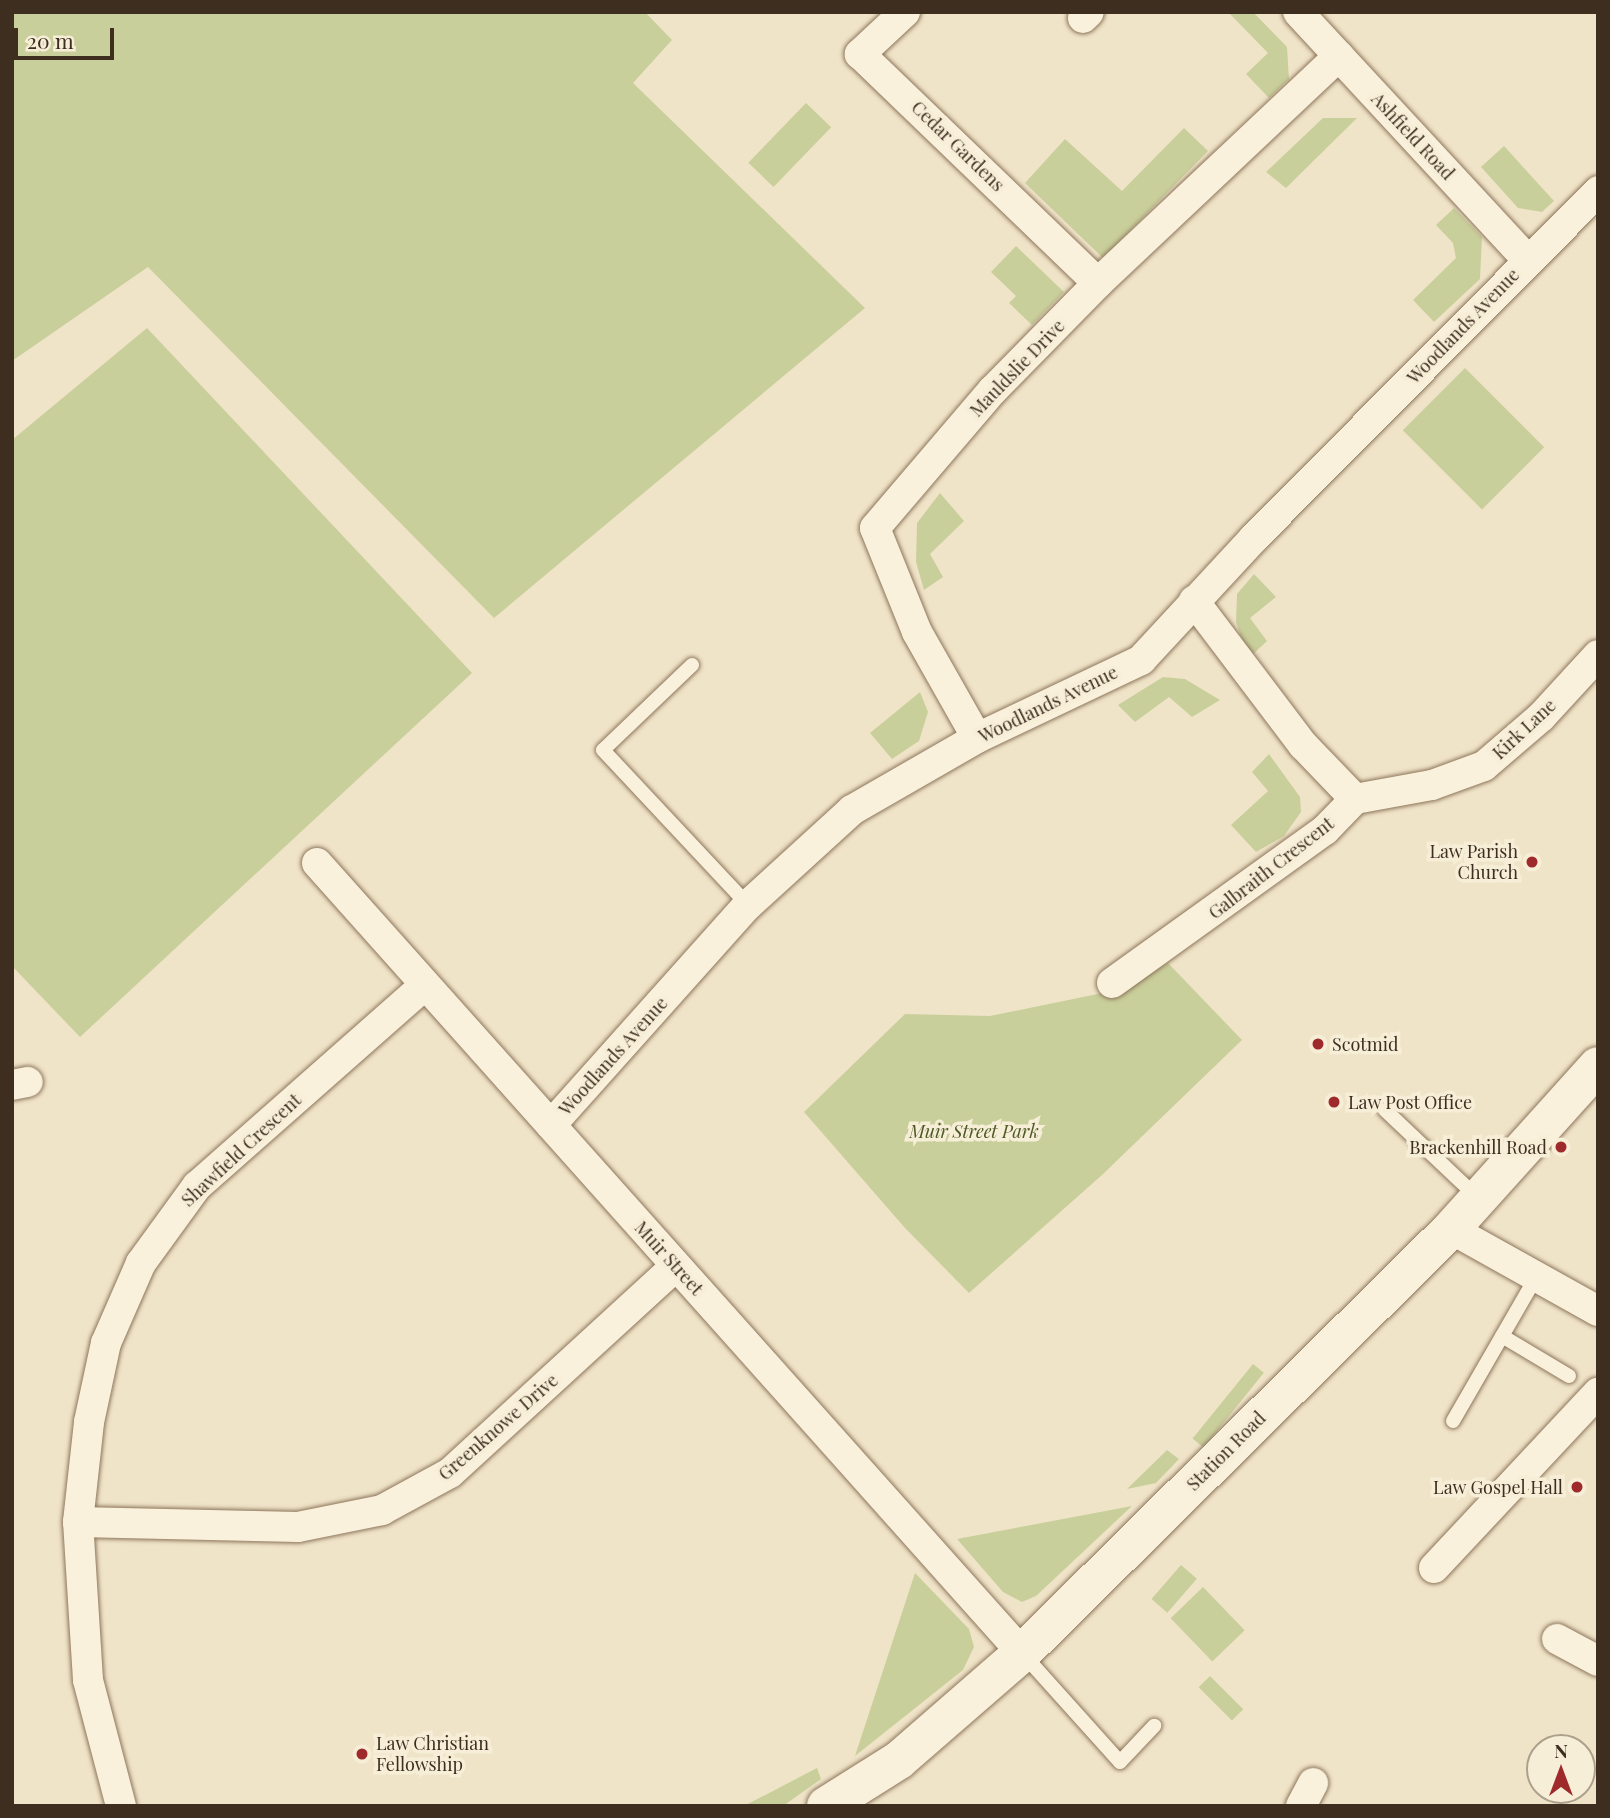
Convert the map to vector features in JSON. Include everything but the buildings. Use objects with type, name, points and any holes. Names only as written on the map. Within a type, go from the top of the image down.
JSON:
[{"type":"main road","name":"Station Road","points":[[826,1806],[899,1760],[1022,1653],[1451,1229],[1598,1066]]},
{"type":"street","name":"Cedar Gardens","points":[[905,12],[860,54],[1098,283]]},
{"type":"street","name":"Ashfield Road","points":[[1298,12],[1528,260]]},
{"type":"street","name":"Mauldslie Drive","points":[[977,738],[916,632],[874,528],[993,390],[1098,283],[1339,56]]},
{"type":"street","name":"Woodlands Avenue","points":[[551,1125],[748,905],[852,810],[977,738],[1141,660],[1194,601],[1598,191]]},
{"type":"street","points":[[1194,601],[1303,745],[1354,799]]},
{"type":"street","name":"Kirk Lane","points":[[1354,799],[1432,785],[1484,766],[1541,717],[1598,655]]},
{"type":"street","name":"Galbraith Crescent","points":[[1112,983],[1325,830],[1354,799]]},
{"type":"street","name":"Muir Street","points":[[317,863],[1022,1653]]},
{"type":"street","name":"Shawfield Crescent","points":[[121,1806],[88,1680],[78,1522],[89,1422],[106,1343],[136,1274],[160,1233],[197,1186],[425,985]]},
{"type":"street","points":[[1451,1229],[1598,1311]]},
{"type":"street","name":"Greenknowe Drive","points":[[78,1522],[298,1527],[382,1510],[450,1472],[676,1266]]},
{"type":"street","points":[[1434,1568],[1598,1393]]},
{"type":"street","points":[[1557,1639],[1598,1661]]},
{"type":"lane","points":[[692,665],[603,750],[748,905]]},
{"type":"lane","points":[[1385,1110],[1478,1199]]},
{"type":"lane","points":[[1453,1421],[1536,1276]]},
{"type":"lane","points":[[1502,1336],[1569,1376]]},
{"type":"lane","points":[[1022,1653],[1120,1762],[1154,1726]]},
{"type":"green space","points":[[12,12],[645,12],[672,40],[633,83],[865,308],[494,618],[148,267],[12,361]]},
{"type":"green space","points":[[1228,12],[1253,12],[1287,47],[1289,79],[1269,98],[1246,74],[1268,53]]},
{"type":"green space","points":[[806,103],[831,127],[774,187],[748,163]]},
{"type":"green space","points":[[1323,118],[1357,118],[1286,188],[1266,172]]},
{"type":"green space","points":[[1184,128],[1208,151],[1103,258],[1025,183],[1065,139],[1122,191]]},
{"type":"green space","points":[[1504,146],[1554,201],[1542,212],[1518,208],[1481,167]]},
{"type":"green space","points":[[1454,208],[1482,237],[1480,279],[1434,322],[1413,300],[1456,258],[1453,243],[1436,225]]},
{"type":"green space","points":[[1016,246],[1064,292],[1032,325],[1009,303],[1016,296],[991,272]]},
{"type":"green space","points":[[147,328],[472,673],[80,1037],[12,966],[12,440]]},
{"type":"green space","points":[[1465,368],[1544,447],[1482,509],[1403,430]]},
{"type":"green space","points":[[940,493],[964,521],[930,554],[943,577],[924,590],[916,562],[917,523]]},
{"type":"green space","points":[[1254,574],[1276,597],[1250,618],[1267,641],[1248,659],[1236,622],[1237,594]]},
{"type":"green space","points":[[1163,677],[1185,679],[1220,700],[1192,717],[1169,697],[1135,722],[1118,705]]},
{"type":"green space","points":[[920,692],[928,712],[919,741],[892,759],[870,733]]},
{"type":"green space","points":[[1269,754],[1300,797],[1301,812],[1284,836],[1256,852],[1231,825],[1268,791],[1252,772]]},
{"type":"green space","name":"Muir Street Park","points":[[1168,963],[1242,1040],[1102,1175],[969,1293],[905,1228],[804,1112],[905,1014],[990,1016],[1117,990]]},
{"type":"green space","points":[[1253,1364],[1264,1373],[1203,1447],[1193,1439]]},
{"type":"green space","points":[[1167,1450],[1179,1459],[1156,1483],[1127,1489]]},
{"type":"green space","points":[[1132,1506],[1036,1596],[1022,1602],[1003,1592],[957,1539]]},
{"type":"green space","points":[[1181,1565],[1197,1579],[1167,1613],[1151,1599]]},
{"type":"green space","points":[[915,1573],[969,1629],[974,1647],[963,1670],[855,1756]]},
{"type":"green space","points":[[1203,1587],[1245,1630],[1212,1661],[1171,1618]]},
{"type":"green space","points":[[1210,1676],[1243,1709],[1232,1721],[1199,1687]]},
{"type":"green space","points":[[817,1768],[821,1779],[783,1806],[744,1806]]},
{"type":"place","name":"Law Parish Church","points":[[1532,862]]},
{"type":"place","name":"Scotmid","points":[[1318,1044]]},
{"type":"place","name":"Law Post Office","points":[[1334,1102]]},
{"type":"place","name":"Brackenhill Road","points":[[1561,1147]]},
{"type":"place","name":"Law Gospel Hall","points":[[1577,1487]]},
{"type":"place","name":"Law Christian Fellowship","points":[[362,1754]]}]
